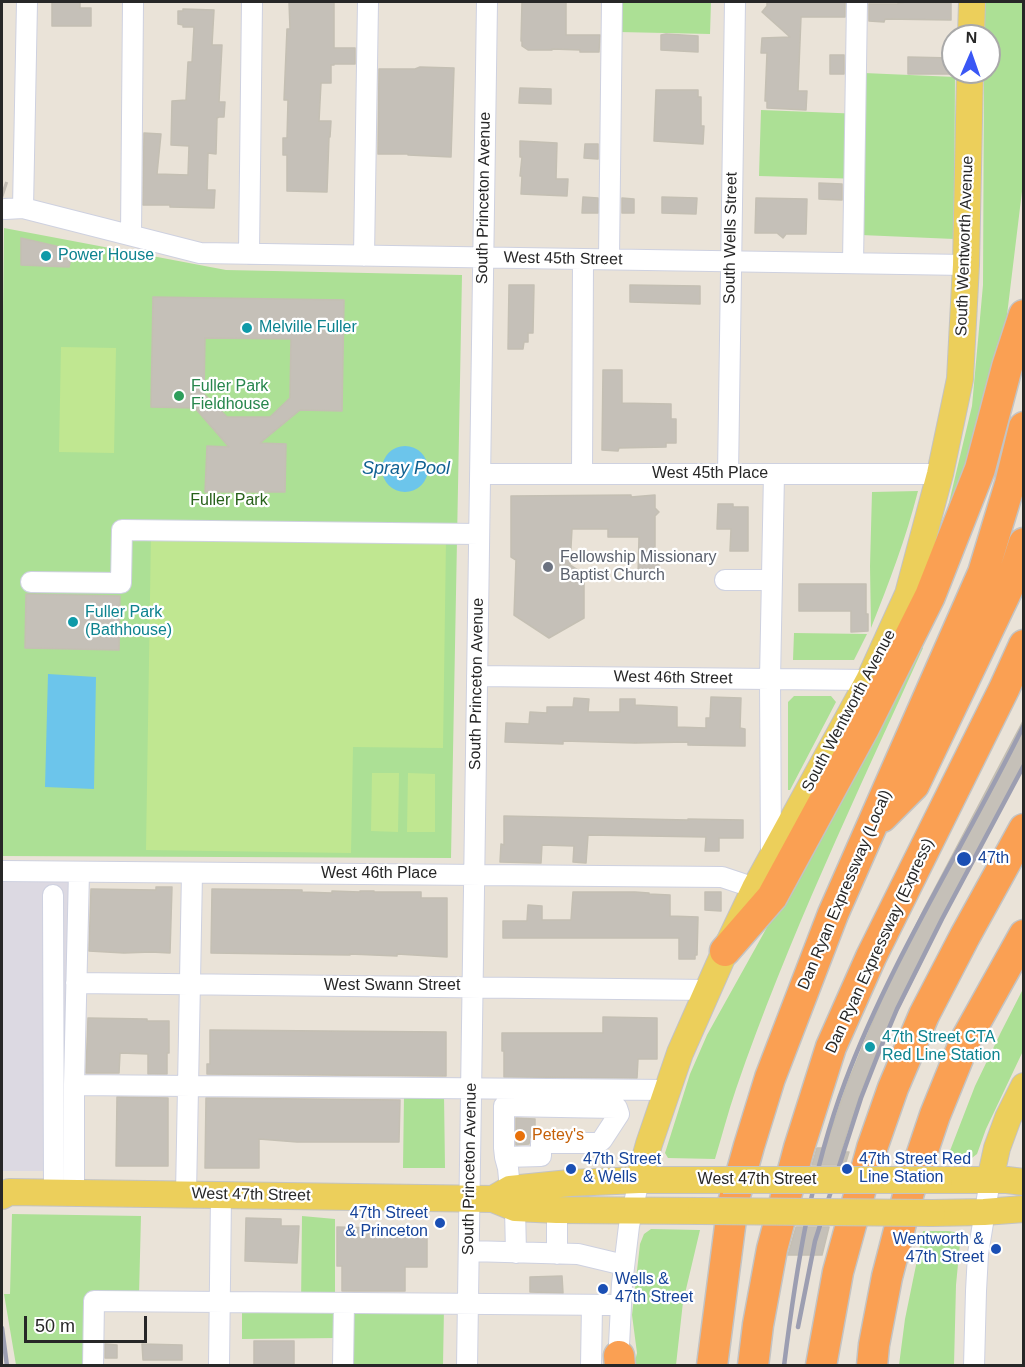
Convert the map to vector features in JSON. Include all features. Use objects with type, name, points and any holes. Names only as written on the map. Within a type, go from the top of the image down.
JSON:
[{"type":"highway","points":[[725,951],[772,897],[864,728],[930,596],[980,470],[1023,315]]},
{"type":"highway","name":"Dan Ryan Expressway (Local)","points":[[712,1365],[733,1203],[770,1077],[833,914],[983,573],[1010,484],[1023,427]]},
{"type":"highway","points":[[870,829],[914,785],[1012,580],[1023,543]]},
{"type":"highway","name":"Dan Ryan Expressway (Express)","points":[[753,1365],[772,1249],[799,1148],[831,1047],[871,957],[1004,689],[1023,645]]},
{"type":"highway","points":[[821,1365],[838,1272],[872,1148],[893,1088],[924,1016],[1023,829]]},
{"type":"highway","points":[[872,1365],[887,1277],[909,1192],[935,1115],[965,1041],[1023,935]]},
{"type":"main road","points":[[971,24],[972,2]]},
{"type":"main road","name":"South Wentworth Avenue","points":[[639,1180],[680,1053],[725,951],[754,888],[869,681],[908,594],[940,474],[960,379],[966,265],[970,84]]},
{"type":"main road","points":[[990,1180],[1008,1118],[1023,1086]]},
{"type":"main road","name":"West 47th Street","points":[[497,1199],[570,1183],[639,1180],[1007,1180],[1023,1182]]},
{"type":"main road","name":"West 47th Street","points":[[4,1192],[497,1199],[557,1210],[932,1213],[1023,1209]]},
{"type":"street","name":"West 45th Street","points":[[27,2],[11,203],[200,253],[966,265]]},
{"type":"street","points":[[130,235],[134,2]]},
{"type":"street","points":[[249,254],[252,2]]},
{"type":"street","points":[[364,255],[368,2]]},
{"type":"street","name":"South Princeton Avenue","points":[[467,1365],[469,1251],[497,1199],[471,1147],[487,2]]},
{"type":"street","points":[[609,259],[612,2]]},
{"type":"street","name":"South Wells Street","points":[[728,474],[735,2]]},
{"type":"street","points":[[853,263],[857,2]]},
{"type":"street","points":[[582,474],[583,259]]},
{"type":"street","name":"West 45th Place","points":[[480,474],[940,474]]},
{"type":"street","points":[[771,857],[770,679],[774,474]]},
{"type":"street","points":[[31,582],[121,583],[122,530],[479,534]]},
{"type":"street","points":[[725,580],[772,580]]},
{"type":"street","name":"West 46th Street","points":[[477,676],[869,681]]},
{"type":"street","name":"West 46th Place","points":[[2,871],[722,877],[754,888]]},
{"type":"street","points":[[64,1193],[74,1085],[79,872]]},
{"type":"street","points":[[186,1194],[192,873]]},
{"type":"street","points":[[52,895],[64,1193]]},
{"type":"street","name":"West Swann Street","points":[[76,983],[708,990]]},
{"type":"street","points":[[74,1085],[188,1086],[471,1097],[667,1090]]},
{"type":"street","points":[[471,1097],[504,1106],[618,1108],[619,1114],[598,1143],[541,1143],[541,1156],[471,1147]]},
{"type":"street","points":[[504,1106],[504,1153],[508,1168],[497,1199],[516,1253]]},
{"type":"street","points":[[612,1363],[624,1265],[639,1180]]},
{"type":"street","points":[[974,1365],[978,1254],[990,1180]]},
{"type":"street","points":[[219,1365],[221,1195]]},
{"type":"street","points":[[557,1210],[557,1254]]},
{"type":"street","points":[[469,1251],[578,1254],[624,1265]]},
{"type":"street","points":[[93,1365],[94,1301],[620,1305]]},
{"type":"street","points":[[343,1365],[344,1303]]},
{"type":"street","points":[[592,1305],[612,1363]]},
{"type":"shaded area","points":[[2,879],[78,880],[74,1171],[2,1171]]},
{"type":"green space","points":[[619,2],[711,2],[710,34],[619,32]]},
{"type":"green space","points":[[985,2],[1023,2],[1023,183],[1003,336],[996,348],[997,356],[953,514],[947,511],[972,406],[983,285],[984,84],[1001,84],[1001,24],[985,24]]},
{"type":"green space","points":[[864,73],[941,76],[941,84],[955,84],[954,239],[861,235],[861,179],[759,176],[761,110],[863,114]]},
{"type":"green space","name":"Fuller Park","points":[[4,228],[226,270],[462,275],[451,858],[2,856]]},
{"type":"green space","points":[[61,347],[116,348],[114,453],[59,452]]},
{"type":"green space","points":[[918,491],[897,560],[871,628],[872,492]]},
{"type":"green space","points":[[151,534],[446,539],[443,748],[353,747],[351,853],[146,850]]},
{"type":"green space","points":[[794,633],[867,634],[854,660],[793,660]]},
{"type":"green space","points":[[920,646],[923,648],[824,867],[778,977],[736,1089],[715,1159],[668,1158],[665,1153],[690,1074],[707,1035]]},
{"type":"green space","points":[[794,696],[831,696],[836,702],[788,790],[788,702]]},
{"type":"green space","points":[[372,773],[399,773],[398,832],[371,831]]},
{"type":"green space","points":[[408,773],[435,774],[435,832],[407,832]]},
{"type":"green space","points":[[1023,989],[1023,1051],[986,1129],[977,1154],[968,1161],[946,1161],[975,1086]]},
{"type":"green space","points":[[404,1095],[444,1095],[445,1168],[403,1168]]},
{"type":"green space","points":[[12,1214],[141,1216],[139,1295],[87,1295],[85,1365],[16,1365],[4,1294],[10,1294]]},
{"type":"green space","points":[[302,1216],[335,1219],[335,1306],[444,1308],[443,1365],[349,1365],[339,1338],[242,1339],[242,1307],[301,1306]]},
{"type":"green space","points":[[651,1229],[700,1230],[683,1302],[676,1365],[634,1365],[637,1353],[632,1315],[640,1244],[644,1234]]},
{"type":"green space","points":[[923,1231],[961,1233],[956,1285],[954,1365],[899,1365],[905,1319]]},
{"type":"water","name":"Spray Pool","points":[[405,446],[421,453],[428,469],[421,485],[405,492],[389,485],[382,469],[389,453]]},
{"type":"water","points":[[48,674],[96,677],[94,789],[45,787]]},
{"type":"building","points":[[52,2],[80,2],[80,8],[91,8],[91,26],[52,26]]},
{"type":"building","points":[[289,2],[334,2],[334,48],[355,48],[355,64],[331,65],[331,83],[321,83],[319,121],[331,121],[327,192],[287,191],[287,155],[283,155],[283,138],[287,138],[288,100],[284,100],[287,29],[290,29]]},
{"type":"building","points":[[522,2],[566,2],[566,35],[600,35],[599,52],[528,50],[522,46],[521,41]]},
{"type":"building","points":[[767,2],[845,2],[845,17],[801,17],[798,91],[807,91],[806,110],[767,108],[767,101],[765,101],[767,53],[761,53],[762,38],[790,37],[762,12]]},
{"type":"building","points":[[951,3],[951,20],[885,19],[884,22],[869,21],[869,4]]},
{"type":"building","points":[[183,9],[214,10],[212,45],[222,45],[219,102],[225,102],[224,117],[217,118],[216,154],[208,153],[207,190],[215,190],[214,208],[143,205],[144,133],[161,134],[157,174],[188,175],[189,146],[171,145],[172,101],[186,100],[188,62],[192,62],[194,27],[183,27],[178,24],[178,11],[183,11]]},
{"type":"building","points":[[661,35],[698,36],[698,52],[661,50]]},
{"type":"building","points":[[830,55],[844,55],[844,74],[830,74]]},
{"type":"building","points":[[908,57],[941,58],[941,74],[908,74]]},
{"type":"building","points":[[454,68],[451,157],[378,154],[379,69]]},
{"type":"building","points":[[520,88],[551,89],[551,104],[519,103]]},
{"type":"building","points":[[656,90],[698,90],[698,97],[701,97],[701,126],[704,126],[703,144],[654,141]]},
{"type":"building","points":[[520,141],[557,143],[556,179],[568,179],[567,196],[521,194]]},
{"type":"building","points":[[585,144],[598,144],[598,159],[584,158]]},
{"type":"building","points":[[819,183],[842,184],[842,200],[819,199]]},
{"type":"building","points":[[583,197],[598,198],[598,213],[582,213]]},
{"type":"building","points":[[662,197],[697,198],[696,214],[662,213]]},
{"type":"building","points":[[622,198],[634,199],[634,213],[622,213]]},
{"type":"building","points":[[756,198],[807,199],[806,234],[786,234],[783,238],[777,233],[755,233]]},
{"type":"building","name":"Power House","points":[[21,238],[73,250],[69,267],[21,265]]},
{"type":"building","points":[[509,285],[534,285],[533,333],[528,333],[528,342],[524,342],[523,349],[508,349]]},
{"type":"building","points":[[630,285],[700,286],[700,304],[630,302]]},
{"type":"building","name":"Fuller Park Fieldhouse","points":[[153,297],[344,300],[342,411],[300,410],[260,443],[286,444],[285,492],[205,492],[207,446],[229,447],[195,408],[151,407]],"holes":[[[205,338],[291,339],[290,398],[270,417],[227,417],[204,394]]]},
{"type":"building","points":[[603,370],[622,370],[622,403],[671,404],[671,419],[676,419],[676,443],[666,443],[666,447],[602,450]]},
{"type":"building","name":"Fellowship Missionary Baptist Church","points":[[631,495],[631,497],[655,495],[655,508],[659,512],[655,516],[655,563],[659,563],[658,576],[638,575],[639,537],[608,537],[608,529],[572,529],[570,565],[584,574],[584,618],[549,638],[514,615],[516,560],[511,557],[511,496]]},
{"type":"building","points":[[718,504],[748,507],[748,551],[730,551],[731,529],[717,529]]},
{"type":"building","points":[[799,584],[866,584],[868,631],[851,632],[851,611],[799,611]]},
{"type":"building","name":"Fuller Park (Bathhouse)","points":[[26,594],[120,596],[119,650],[25,648]]},
{"type":"building","points":[[711,697],[741,698],[740,728],[745,729],[745,746],[688,745],[688,742],[563,741],[563,744],[505,742],[506,723],[529,724],[530,712],[547,713],[547,707],[573,707],[574,698],[589,699],[588,712],[620,712],[620,699],[635,699],[635,705],[677,707],[677,727],[706,728],[706,718],[710,718]]},
{"type":"building","points":[[1023,721],[1023,768],[943,919],[896,1014],[894,1013],[847,1132],[841,1152],[849,1152],[845,1165],[812,1165],[817,1148],[825,1148],[848,1082],[879,1007],[877,1006],[924,909]]},
{"type":"building","points":[[504,816],[743,820],[743,838],[719,838],[719,851],[705,851],[706,837],[588,835],[586,863],[573,862],[574,846],[542,845],[541,863],[500,862],[501,844],[504,845]]},
{"type":"building","points":[[156,887],[172,887],[170,953],[89,951],[91,889],[156,890]]},
{"type":"building","points":[[212,889],[302,890],[302,892],[332,893],[332,891],[421,892],[421,898],[447,898],[447,957],[397,954],[397,956],[211,953]]},
{"type":"building","points":[[573,892],[635,892],[670,895],[670,916],[698,917],[695,959],[679,959],[679,938],[503,938],[503,921],[527,921],[528,905],[542,906],[542,920],[571,920]]},
{"type":"building","points":[[705,892],[721,892],[721,911],[705,910]]},
{"type":"building","points":[[603,1017],[657,1018],[657,1059],[638,1059],[637,1078],[504,1077],[502,1033],[603,1033]]},
{"type":"building","points":[[88,1018],[169,1021],[167,1074],[148,1074],[148,1054],[120,1053],[119,1073],[86,1073]]},
{"type":"building","points":[[210,1030],[446,1032],[446,1076],[207,1074],[207,1064],[210,1064]]},
{"type":"building","points":[[117,1097],[168,1098],[168,1166],[116,1166]]},
{"type":"building","points":[[206,1098],[400,1100],[399,1142],[297,1142],[259,1139],[259,1168],[205,1168]]},
{"type":"building","points":[[516,1118],[535,1119],[535,1133],[530,1138],[529,1144],[516,1145]]},
{"type":"building","points":[[246,1218],[281,1219],[281,1226],[299,1226],[297,1263],[245,1261]]},
{"type":"building","points":[[337,1227],[427,1229],[427,1267],[405,1267],[405,1291],[342,1291],[342,1266],[337,1266]]},
{"type":"building","points":[[796,1227],[829,1227],[822,1255],[788,1255]]},
{"type":"building","points":[[562,1276],[563,1293],[530,1292],[530,1277]]},
{"type":"building","points":[[254,1341],[294,1341],[294,1365],[254,1365]]},
{"type":"building","points":[[105,1344],[117,1345],[117,1358],[105,1358]]},
{"type":"building","points":[[142,1344],[182,1345],[182,1360],[143,1360]]},
{"type":"railway","points":[[784,1366],[806,1222],[823,1151],[845,1082],[884,990],[1024,725]]},
{"type":"railway","points":[[798,1327],[815,1241],[861,1098],[879,1052],[897,1009],[942,919],[1024,765]]},
{"type":"railway","points":[[2,1328],[7,1366]]},
{"type":"place","name":"Power House","points":[[46,256]]},
{"type":"place","name":"Melville Fuller","points":[[247,328]]},
{"type":"place","name":"Fuller Park Fieldhouse","points":[[179,396]]},
{"type":"place","name":"Fellowship Missionary Baptist Church","points":[[548,567]]},
{"type":"place","name":"Fuller Park (Bathhouse)","points":[[73,622]]},
{"type":"place","name":"47th","points":[[964,859]]},
{"type":"place","name":"47th Street CTA Red Line Station","points":[[870,1047]]},
{"type":"place","name":"Petey's","points":[[520,1136]]},
{"type":"place","name":"47th Street & Wells","points":[[571,1169]]},
{"type":"place","name":"47th Street Red Line Station","points":[[847,1169]]},
{"type":"place","name":"47th Street & Princeton","points":[[440,1223]]},
{"type":"place","name":"Wentworth & 47th Street","points":[[996,1249]]},
{"type":"place","name":"Wells & 47th Street","points":[[603,1289]]}]
